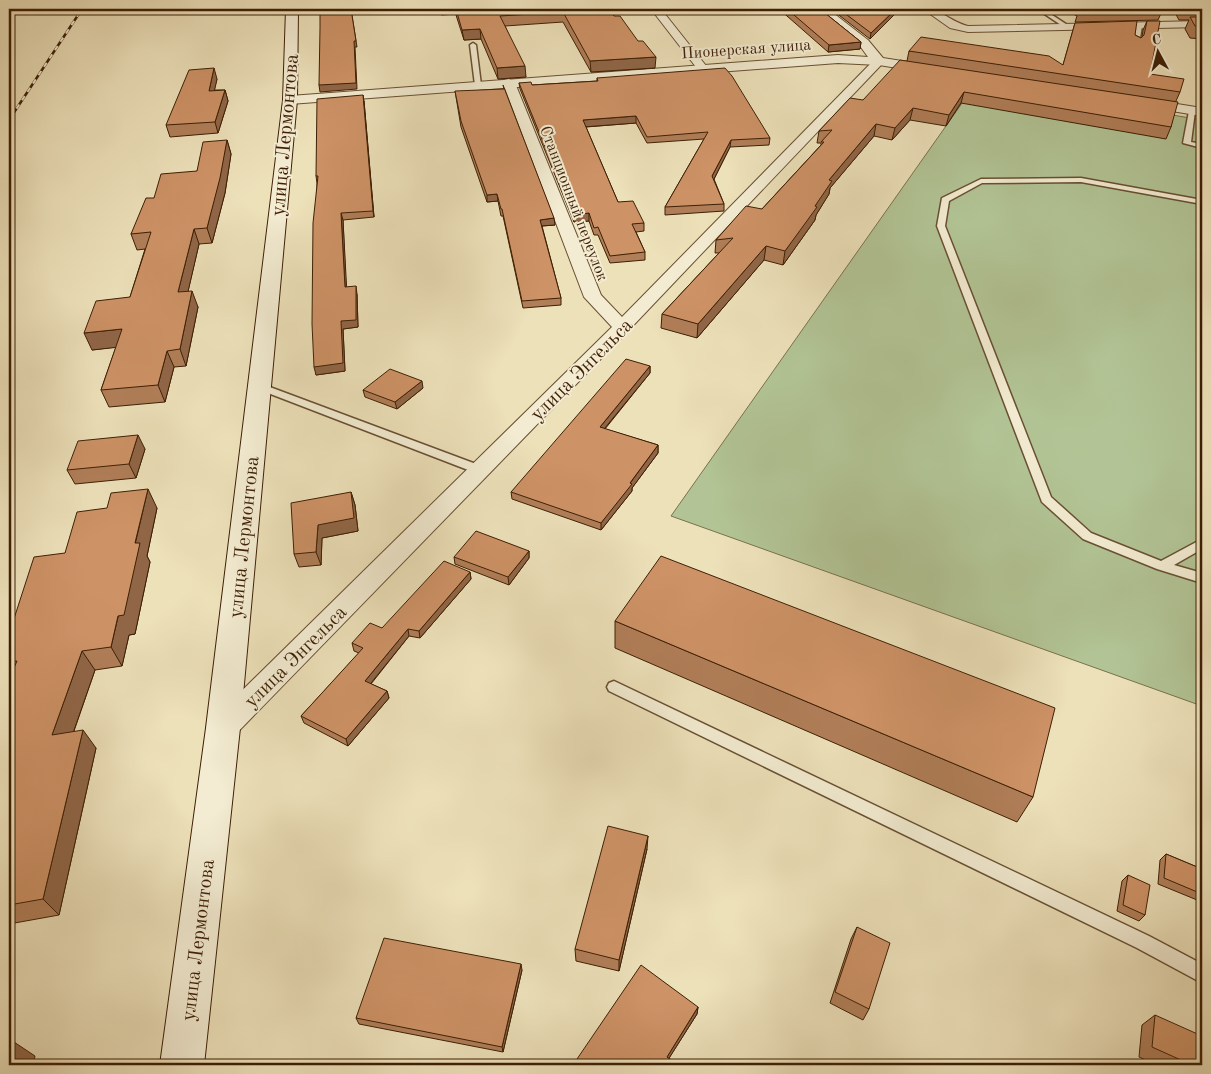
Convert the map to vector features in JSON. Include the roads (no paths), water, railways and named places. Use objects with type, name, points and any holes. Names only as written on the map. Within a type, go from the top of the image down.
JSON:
[{"type":"main road","name":"улица Лермонтова","points":[[182,1065],[222,728],[290,100],[292,9]]},
{"type":"main road","points":[[821,9],[864,43],[879,61]]},
{"type":"main road","name":"Пионерская улица","points":[[290,100],[838,60],[879,61],[948,72]]},
{"type":"main road","points":[[1124,100],[1197,111]]},
{"type":"street","points":[[656,9],[703,69]]},
{"type":"street","points":[[928,9],[954,26],[968,29],[1202,24]]},
{"type":"street","points":[[1155,13],[1180,25]]},
{"type":"street","name":"улица Энгельса","points":[[222,728],[622,328],[879,61]]},
{"type":"street","name":"Станционный переулок","points":[[509,83],[593,297],[622,328]]},
{"type":"lane","points":[[441,9],[442,12],[499,9]]},
{"type":"lane","points":[[1040,9],[1069,28]]},
{"type":"lane","points":[[1136,44],[1140,26]]},
{"type":"lane","points":[[473,45],[478,85]]},
{"type":"lane","points":[[1197,111],[1187,143],[1202,146]]},
{"type":"lane","points":[[1202,202],[1081,180],[981,181],[945,200],[941,226],[1046,499],[1086,536],[1162,566],[1202,578]]},
{"type":"lane","points":[[259,386],[480,470]]},
{"type":"lane","points":[[1162,566],[1202,543]]},
{"type":"lane","points":[[614,688],[1143,942],[1202,974]]},
{"type":"railway","points":[[11,117],[82,9]]},
{"type":"railway","points":[[9,120],[12,116]]}]
